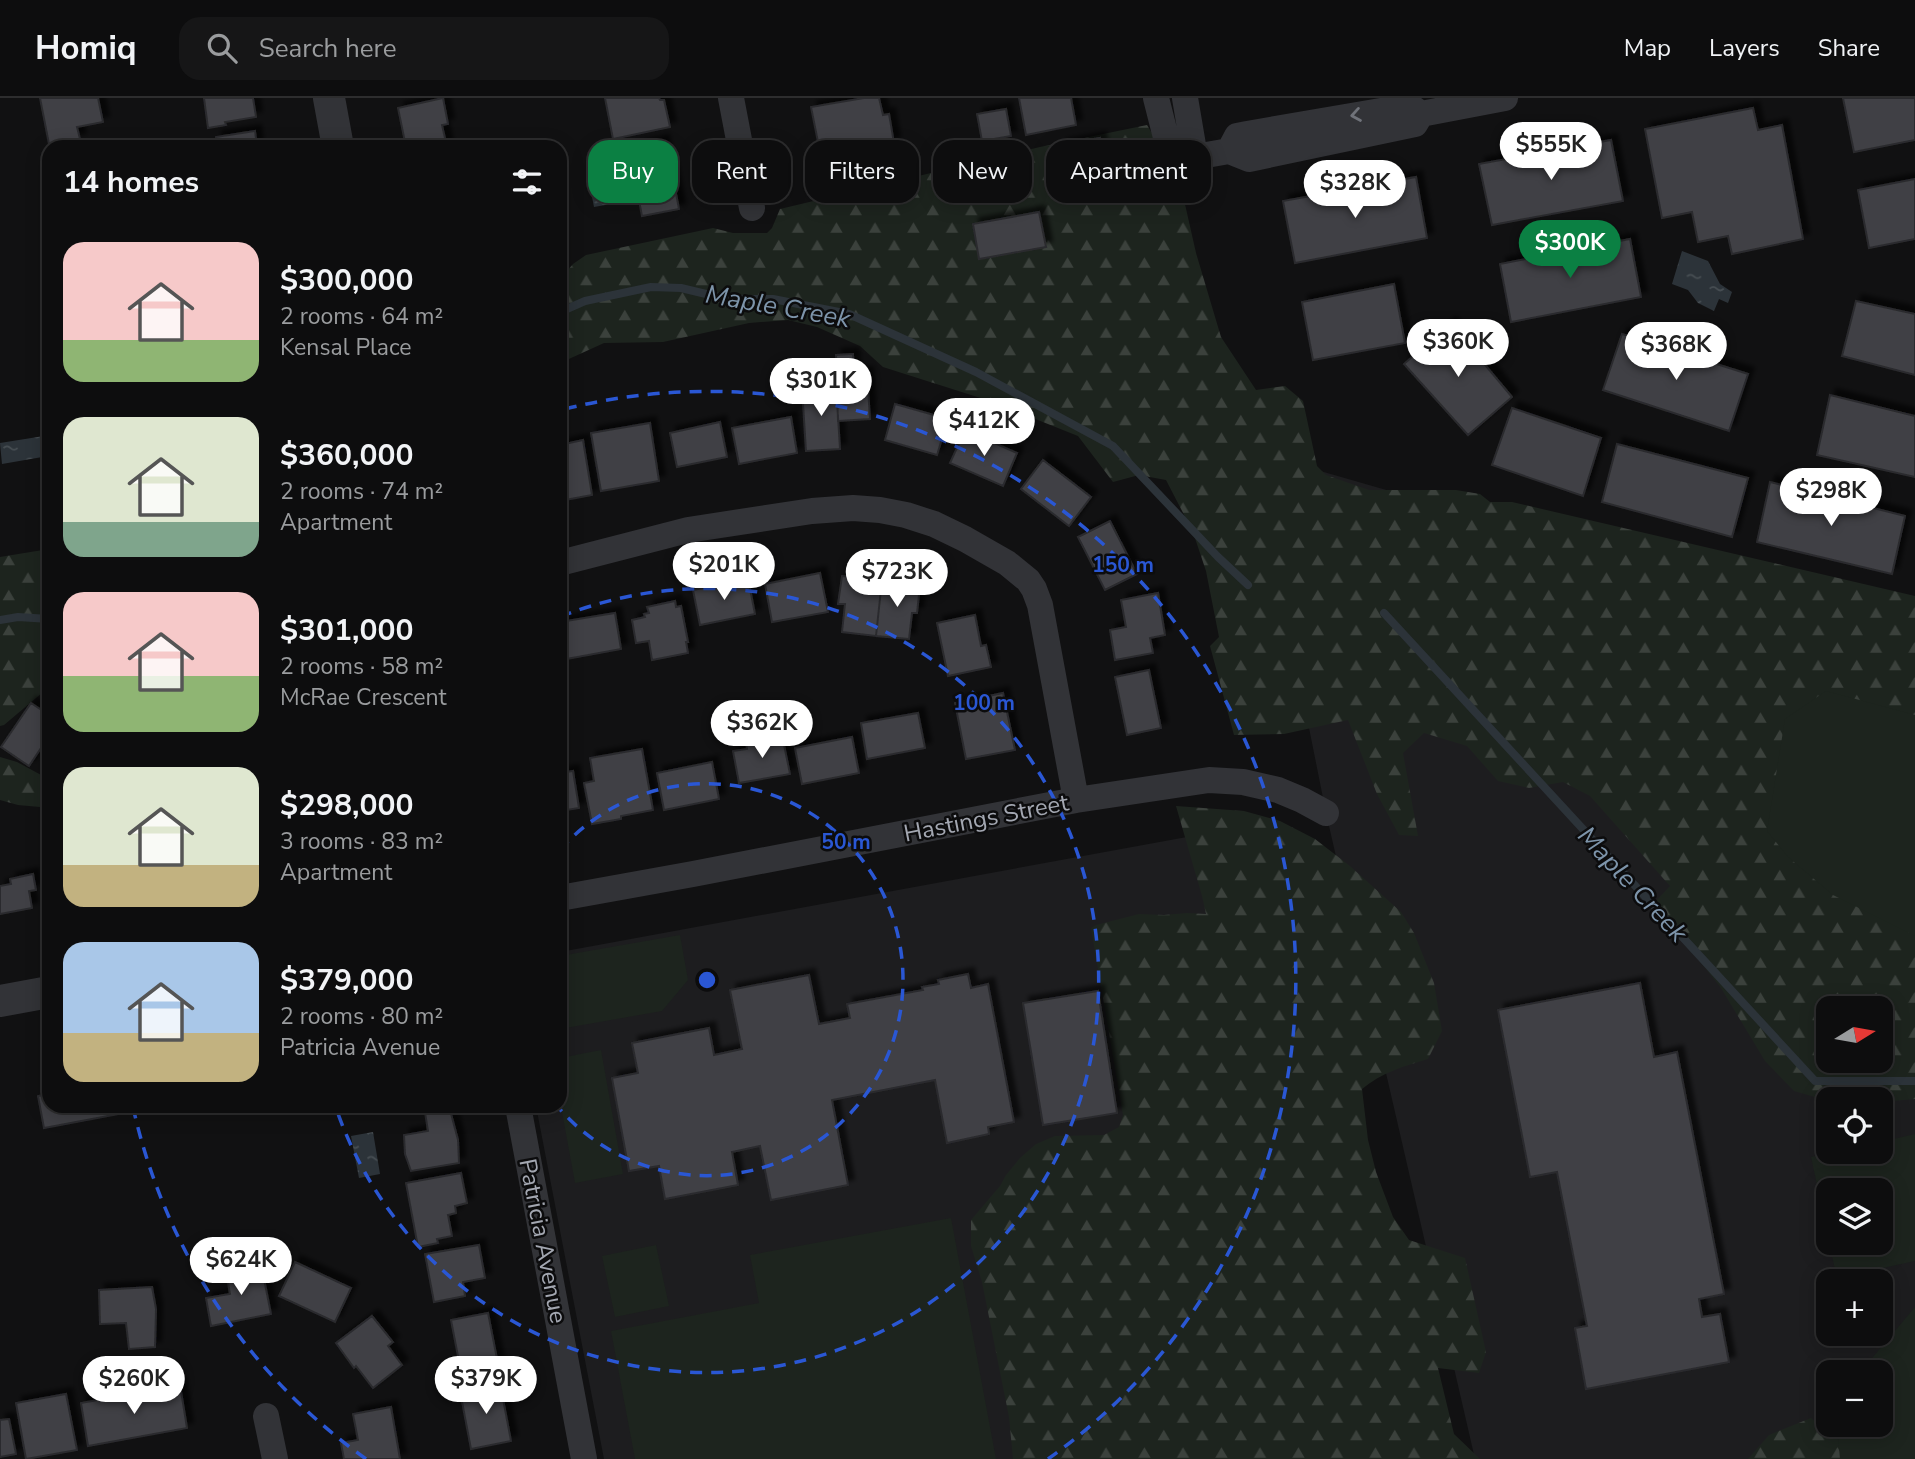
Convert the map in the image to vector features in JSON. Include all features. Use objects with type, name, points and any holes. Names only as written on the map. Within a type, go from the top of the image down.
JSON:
[{"type":"street","points":[[329,98],[337,140]]},
{"type":"street","points":[[731,98],[752,208]]},
{"type":"street","points":[[1156,98],[1175,140]]},
{"type":"street","points":[[1184,140],[1185,98]]},
{"type":"street","points":[[1211,154],[1229,151],[1237,136],[1247,134],[1410,106],[1421,114],[1505,98]]},
{"type":"street","points":[[567,561],[688,530],[812,510],[853,508],[906,515],[934,524],[965,539],[1021,574],[1034,589],[1040,606],[1076,800]]},
{"type":"street","name":"Hastings Street","points":[[567,897],[1076,800],[1209,780],[1243,782],[1278,790],[1326,813]]},
{"type":"street","points":[[0,1001],[42,993]]},
{"type":"street","name":"Patricia Avenue","points":[[519,1113],[584,1459]]},
{"type":"street","points":[[266,1416],[275,1459]]},
{"type":"shaded area","points":[[1254,452],[1915,642],[1915,1459],[1475,1459],[1326,813]]},
{"type":"shaded area","points":[[1247,826],[1365,1459],[604,1459],[537,1113],[567,1113],[567,951]]},
{"type":"green space","points":[[1147,125],[1156,140],[1074,140]]},
{"type":"green space","points":[[1046,146],[1046,203],[1185,203],[1196,253],[1221,337],[1256,390],[1285,386],[1303,401],[1317,466],[1326,475],[1369,490],[1456,490],[1480,494],[1490,502],[1512,502],[1915,596],[1915,1099],[1893,1101],[1893,1087],[1816,1087],[1816,1097],[1794,1091],[1765,1061],[1721,988],[1654,903],[1670,886],[1590,796],[1563,782],[1529,788],[1498,781],[1467,746],[1424,733],[1403,753],[1418,836],[1399,835],[1377,794],[1348,720],[1284,734],[1234,735],[1210,646],[1219,637],[1206,571],[1193,532],[1166,480],[1139,475],[1113,482],[1078,436],[990,401],[883,367],[860,346],[817,327],[788,320],[749,323],[663,342],[604,343],[567,360],[567,271],[586,255],[713,228],[733,233],[767,233],[780,209],[805,203],[919,203],[919,176],[933,173],[933,203],[1032,203],[1032,149]]},
{"type":"green space","points":[[42,550],[42,693],[0,726],[0,557]]},
{"type":"green space","points":[[1826,691],[1915,715],[1915,936],[1833,895],[1788,857],[1767,831],[1785,719]]},
{"type":"green space","points":[[0,757],[17,762],[42,775],[40,807],[0,800]]},
{"type":"green space","points":[[1176,806],[1244,811],[1280,821],[1315,839],[1401,912],[1414,933],[1434,983],[1442,1031],[1428,1059],[1385,1074],[1362,1089],[1368,1140],[1376,1172],[1393,1217],[1409,1240],[1465,1258],[1486,1352],[1479,1373],[1438,1368],[1454,1434],[1480,1459],[1013,1459],[1009,1417],[982,1282],[971,1246],[971,1220],[1020,1158],[1036,1144],[1055,1136],[1104,1135],[1119,1127],[1123,1115],[1091,928],[1139,914],[1206,914]]},
{"type":"green space","points":[[680,935],[688,980],[662,1011],[567,1028],[567,955]]},
{"type":"green space","points":[[601,1050],[623,1174],[575,1183],[562,1113],[567,1113],[567,1057]]},
{"type":"green space","points":[[1915,1134],[1915,1261],[1878,1269],[1835,1269],[1832,1255],[1893,1255],[1893,1178],[1816,1180],[1811,1157],[1816,1156],[1816,1164],[1893,1164],[1893,1139]]},
{"type":"green space","points":[[951,1218],[996,1459],[635,1459],[611,1331],[759,1303],[750,1255]]},
{"type":"green space","points":[[656,1245],[669,1306],[615,1317],[602,1256]]},
{"type":"green space","points":[[1915,1307],[1915,1459],[1840,1459],[1838,1437],[1893,1437],[1893,1360],[1871,1360],[1882,1346],[1893,1346],[1893,1333]]},
{"type":"green space","points":[[1811,1418],[1816,1422],[1816,1437],[1835,1437],[1862,1459],[1748,1459],[1769,1435]]},
{"type":"water","points":[[593,203],[616,203],[594,207]]},
{"type":"water","points":[[1682,251],[1708,261],[1720,284],[1732,292],[1728,303],[1719,299],[1714,311],[1698,303],[1688,290],[1672,284]]},
{"type":"water","points":[[42,436],[42,457],[2,464],[0,443]]},
{"type":"water","points":[[373,1132],[380,1174],[359,1178],[351,1136]]},
{"type":"building","points":[[40,98],[98,98],[103,122],[77,127],[80,139],[48,140]]},
{"type":"building","points":[[204,98],[253,98],[256,117],[208,128]]},
{"type":"building","points":[[443,98],[448,124],[442,125],[445,140],[405,140],[398,108]]},
{"type":"building","points":[[605,98],[664,100],[670,127],[613,139]]},
{"type":"building","points":[[879,98],[883,115],[889,114],[893,140],[818,140],[811,107]]},
{"type":"building","points":[[1019,98],[1071,98],[1076,125],[1026,135]]},
{"type":"building","points":[[1843,98],[1915,98],[1915,140],[1854,152]]},
{"type":"building","points":[[1753,108],[1758,130],[1782,125],[1803,239],[1732,254],[1728,236],[1698,242],[1692,212],[1662,218],[1645,129]]},
{"type":"building","points":[[1006,109],[1011,136],[982,140],[977,114]]},
{"type":"building","points":[[255,131],[256,140],[217,140],[216,137]]},
{"type":"building","points":[[1611,140],[1623,201],[1492,225],[1479,164]]},
{"type":"building","points":[[1416,177],[1427,238],[1295,263],[1283,201]]},
{"type":"building","points":[[1915,179],[1915,239],[1869,248],[1858,190]]},
{"type":"building","points":[[640,203],[678,203],[679,209],[642,216]]},
{"type":"building","points":[[1039,212],[1046,247],[979,259],[973,224]]},
{"type":"building","points":[[1630,239],[1641,297],[1511,322],[1500,264]]},
{"type":"building","points":[[1394,284],[1405,343],[1313,360],[1302,302]]},
{"type":"building","points":[[1856,301],[1915,314],[1915,375],[1842,356]]},
{"type":"building","points":[[1450,323],[1512,397],[1468,435],[1404,364]]},
{"type":"building","points":[[1622,334],[1748,374],[1729,431],[1603,390]]},
{"type":"building","points":[[853,354],[854,374],[867,373],[870,419],[838,421],[836,355]]},
{"type":"building","points":[[836,385],[840,449],[806,451],[802,387]]},
{"type":"building","points":[[1830,395],[1915,416],[1915,477],[1817,455]]},
{"type":"building","points":[[895,404],[948,419],[937,455],[885,440]]},
{"type":"building","points":[[1512,408],[1601,438],[1583,496],[1492,465]]},
{"type":"building","points":[[791,417],[797,453],[739,464],[732,428]]},
{"type":"building","points":[[720,422],[727,457],[677,467],[670,433]]},
{"type":"building","points":[[650,423],[659,481],[601,491],[591,433]]},
{"type":"building","points":[[965,430],[1017,453],[1003,486],[950,463]]},
{"type":"building","points":[[583,440],[592,495],[567,500],[567,443]]},
{"type":"building","points":[[1617,444],[1748,478],[1732,537],[1602,502]]},
{"type":"building","points":[[1043,460],[1091,497],[1069,526],[1021,489]]},
{"type":"building","points":[[1770,482],[1905,516],[1892,574],[1757,542]]},
{"type":"building","points":[[1110,521],[1137,574],[1105,590],[1078,537]]},
{"type":"building","points":[[820,573],[828,612],[772,622],[765,584]]},
{"type":"building","points":[[842,576],[882,580],[876,636],[842,632],[845,604],[838,604]]},
{"type":"building","points":[[748,579],[755,614],[700,625],[693,590]]},
{"type":"building","points":[[882,580],[920,585],[917,613],[912,613],[909,639],[876,636]]},
{"type":"building","points":[[1158,593],[1165,635],[1150,638],[1153,653],[1115,660],[1110,630],[1126,627],[1121,600]]},
{"type":"building","points":[[675,601],[676,607],[681,606],[688,653],[652,660],[649,641],[636,643],[632,620],[645,617],[644,614],[649,613],[647,607]]},
{"type":"building","points":[[615,613],[621,649],[567,659],[567,621]]},
{"type":"building","points":[[975,615],[981,646],[986,645],[991,667],[948,676],[937,623]]},
{"type":"building","points":[[1149,670],[1161,728],[1127,735],[1115,677]]},
{"type":"building","points":[[1003,693],[1015,750],[966,759],[955,703]]},
{"type":"building","points":[[31,703],[42,710],[42,746],[29,766],[1,747]]},
{"type":"building","points":[[918,713],[925,748],[867,759],[861,723]]},
{"type":"building","points":[[782,735],[790,774],[739,783],[733,751],[747,749],[746,741]]},
{"type":"building","points":[[852,737],[859,773],[802,784],[795,748]]},
{"type":"building","points":[[642,749],[653,810],[592,824],[584,783],[594,781],[590,758]]},
{"type":"building","points":[[712,762],[719,799],[664,810],[657,773]]},
{"type":"building","points":[[573,771],[579,808],[567,810],[567,772]]},
{"type":"building","points":[[33,874],[36,890],[29,891],[32,908],[0,914],[0,886],[11,884],[10,879]]},
{"type":"building","points":[[968,974],[971,988],[988,984],[1014,1122],[988,1127],[989,1134],[947,1143],[935,1080],[832,1100],[848,1185],[771,1200],[760,1146],[732,1152],[738,1185],[665,1199],[659,1166],[629,1171],[612,1078],[638,1073],[632,1043],[709,1028],[714,1055],[742,1049],[730,990],[809,975],[819,1024],[850,1018],[847,1004],[923,990],[922,987],[939,984],[938,980]]},
{"type":"building","points":[[1640,983],[1654,1057],[1677,1052],[1724,1294],[1699,1299],[1702,1317],[1720,1314],[1729,1362],[1586,1389],[1575,1328],[1587,1326],[1557,1172],[1530,1177],[1498,1010]]},
{"type":"building","points":[[1098,991],[1117,1113],[1043,1125],[1023,1003]]},
{"type":"building","points":[[42,1095],[42,1113],[124,1113],[44,1128],[38,1096]]},
{"type":"building","points":[[425,1113],[451,1113],[458,1140],[459,1163],[411,1171],[405,1154],[404,1135],[428,1131]]},
{"type":"building","points":[[461,1173],[467,1203],[455,1206],[456,1213],[448,1215],[452,1236],[437,1239],[438,1243],[418,1247],[406,1183]]},
{"type":"building","points":[[479,1245],[485,1278],[463,1282],[465,1296],[434,1302],[425,1254]]},
{"type":"building","points":[[295,1262],[351,1288],[335,1322],[279,1296]]},
{"type":"building","points":[[261,1264],[271,1314],[211,1326],[206,1298],[230,1294],[226,1270]]},
{"type":"building","points":[[152,1287],[156,1309],[155,1347],[129,1349],[126,1323],[100,1324],[99,1290]]},
{"type":"building","points":[[488,1313],[499,1369],[462,1377],[451,1320]]},
{"type":"building","points":[[372,1316],[393,1342],[388,1346],[402,1365],[373,1388],[336,1343]]},
{"type":"building","points":[[500,1383],[511,1441],[471,1449],[460,1391]]},
{"type":"building","points":[[180,1385],[187,1428],[88,1446],[81,1403]]},
{"type":"building","points":[[66,1394],[77,1450],[26,1459],[16,1403]]},
{"type":"building","points":[[391,1407],[400,1459],[344,1459],[341,1443],[358,1440],[353,1414]]},
{"type":"building","points":[[9,1419],[16,1454],[0,1457],[0,1420]]},
{"type":"waterway","name":"Maple Creek","points":[[567,309],[585,301],[651,287],[681,288],[727,299],[773,299],[849,314],[976,372],[1113,446],[1248,585]]},
{"type":"waterway","name":"Maple Creek","points":[[1384,613],[1815,1081],[1915,1081]]},
{"type":"waterway","name":"Maple Creek","points":[[0,620],[18,617],[42,619]]}]
